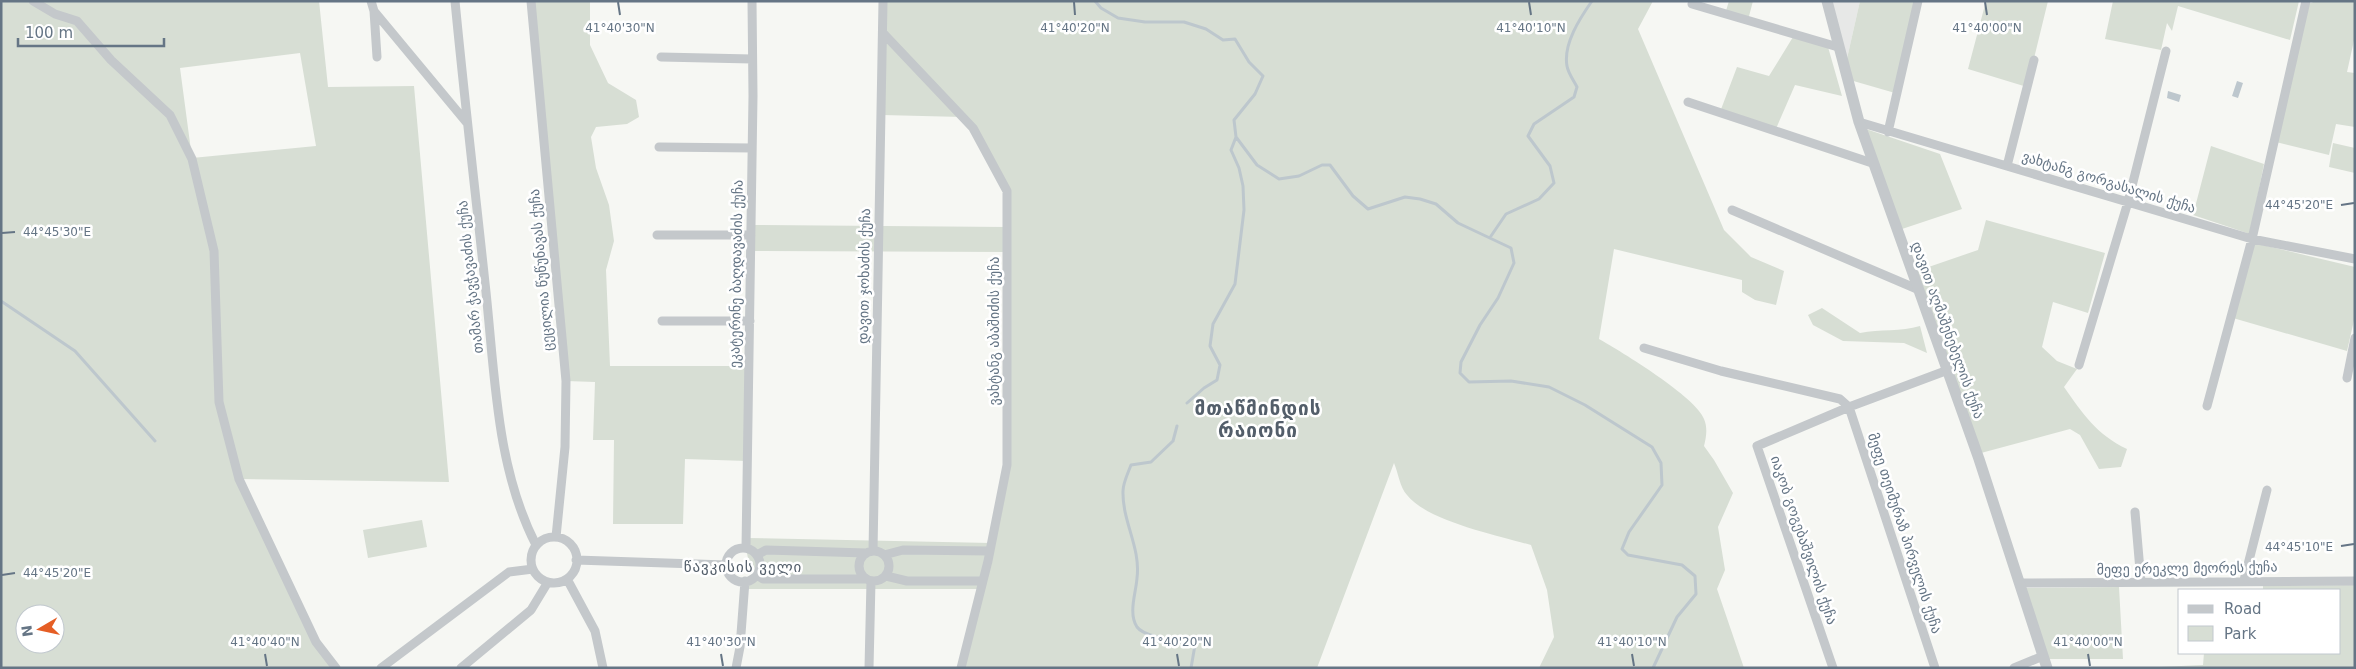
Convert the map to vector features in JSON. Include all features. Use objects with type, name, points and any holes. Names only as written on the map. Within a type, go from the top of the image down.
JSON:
[{"type":"street","points":[[33,1],[55,14],[77,22],[111,60],[170,115],[192,159],[214,251],[219,402],[240,479],[316,642],[336,668]]},
{"type":"street","points":[[371,1],[374,11],[378,57]]},
{"type":"street","name":"თამარ ჭავჭავაძის ქუჩა","points":[[455,1],[498,411],[513,488],[525,522],[536,545]]},
{"type":"street","name":"ცეცილია წუწუნავას ქუჩა","points":[[531,1],[566,381],[565,447],[556,537]]},
{"type":"street","name":"ეკატერინე ბაღდავაძის ქუჩა","points":[[746,548],[752,148],[752,1]]},
{"type":"street","name":"დავით ჯოხაძის ქუჩა","points":[[869,552],[884,34],[883,1]]},
{"type":"street","name":"დავით აღმაშენებელის ქუჩა","points":[[1827,1],[1838,47],[1872,163],[1916,289],[1948,370],[2045,662]]},
{"type":"street","points":[[1888,132],[1918,1]]},
{"type":"street","points":[[2207,406],[2252,239],[2306,1]]},
{"type":"street","points":[[1692,4],[1838,47]]},
{"type":"street","points":[[374,11],[467,124]]},
{"type":"street","name":"ვახტანგ აბაშიძის ქუჩა","points":[[884,34],[973,128],[1007,191],[1007,464],[990,551],[961,668]]},
{"type":"street","points":[[2078,365],[2128,202],[2166,51]]},
{"type":"street","points":[[661,57],[752,59]]},
{"type":"street","points":[[2007,166],[2034,60]]},
{"type":"street","points":[[1688,102],[1872,163]]},
{"type":"street","name":"ვახტანგ გორგასალის ქუჩა","points":[[1859,122],[2252,239],[2355,259]]},
{"type":"street","points":[[660,147],[752,148]]},
{"type":"street","points":[[1732,210],[1916,289]]},
{"type":"street","points":[[657,235],[751,235]]},
{"type":"street","points":[[662,321],[750,321]]},
{"type":"street","points":[[2346,378],[2355,338]]},
{"type":"street","points":[[1644,348],[1722,371],[1840,399],[1849,407]]},
{"type":"street","name":"იაკობ გოგებაშვილის ქუჩა","points":[[1832,668],[1757,446],[1849,407],[1948,370]]},
{"type":"street","name":"მეფე თეიმურაზ პირველის ქუჩა","points":[[1849,407],[1935,668]]},
{"type":"street","points":[[2244,580],[2267,490]]},
{"type":"street","points":[[2135,512],[2141,582]]},
{"type":"street","points":[[556,537],[571,545],[576,560],[572,574],[567,579],[558,582],[548,582],[542,580],[533,569],[532,552],[542,540],[556,537]]},
{"type":"street","points":[[746,548],[757,555],[760,567],[757,575],[745,581],[734,578],[729,574],[726,565],[730,554],[735,550],[746,548]]},
{"type":"street","points":[[757,555],[766,550],[869,552],[884,555],[903,550],[990,551]]},
{"type":"street","points":[[869,552],[860,561],[859,568],[868,580],[869,668]]},
{"type":"street","points":[[757,575],[763,579],[878,581],[886,576],[889,566],[884,555]]},
{"type":"street","points":[[576,560],[726,565]]},
{"type":"street","points":[[384,666],[509,572],[533,569]]},
{"type":"street","points":[[886,576],[907,581],[983,581]]},
{"type":"street","points":[[567,579],[595,631],[603,668]]},
{"type":"street","name":"მეფე ერეკლე მეორეს ქუჩა","points":[[2019,583],[2244,580],[2355,581]]},
{"type":"street","points":[[736,668],[740,647],[745,581]]},
{"type":"street","points":[[461,668],[530,610],[548,582]]},
{"type":"street","points":[[2014,668],[2045,662]]},
{"type":"shaded area","points":[[1831,1],[1860,1],[1846,63]]},
{"type":"shaded area","points":[[2237,81],[2243,83],[2238,98],[2232,96]]},
{"type":"shaded area","points":[[2168,91],[2181,95],[2179,102],[2167,98]]},
{"type":"green space","points":[[1,1],[319,1],[328,87],[414,86],[449,482],[240,479],[291,592],[336,668],[1,668]],"holes":[[[300,53],[316,146],[192,158],[180,68]]]},
{"type":"green space","points":[[531,1],[590,1],[590,45],[608,83],[636,100],[639,117],[627,124],[596,127],[591,137],[596,168],[609,205],[614,241],[606,270],[610,366],[749,366],[747,461],[685,459],[683,524],[613,524],[614,440],[593,440],[595,382],[566,381]]},
{"type":"green space","points":[[883,1],[1653,1],[1638,29],[1724,230],[1751,257],[1784,271],[1776,305],[1755,300],[1742,292],[1742,280],[1614,249],[1599,339],[1673,387],[1698,410],[1704,419],[1706,436],[1704,446],[1733,493],[1718,527],[1725,570],[1717,589],[1744,668],[1539,668],[1554,637],[1547,590],[1531,545],[1483,532],[1430,513],[1407,495],[1394,463],[1317,668],[961,668],[980,589],[744,589],[752,579],[746,538],[991,543],[1007,464],[1007,252],[751,251],[751,225],[1007,227],[1007,191],[963,117],[882,115]]},
{"type":"green space","points":[[1729,1],[1753,1],[1748,20],[1725,14]]},
{"type":"green space","points":[[1860,1],[1915,1],[1895,93],[1850,80],[1846,63]]},
{"type":"green space","points":[[1986,1],[2048,1],[2027,87],[1968,69]]},
{"type":"green space","points":[[2113,1],[2299,1],[2290,40],[2178,6],[2172,31],[2167,23],[2161,50],[2105,39]]},
{"type":"green space","points":[[2316,1],[2355,1],[2355,36],[2347,72],[2355,73],[2355,127],[2336,124],[2329,155],[2276,142],[2308,4]]},
{"type":"green space","points":[[1793,37],[1828,47],[1842,96],[1795,85],[1775,131],[1720,112],[1737,67],[1769,76]]},
{"type":"green space","points":[[1866,129],[1940,154],[1962,209],[1902,229]]},
{"type":"green space","points":[[2333,143],[2355,148],[2355,173],[2329,167]]},
{"type":"green space","points":[[2211,146],[2264,164],[2250,234],[2193,215]]},
{"type":"green space","points":[[1986,220],[2105,253],[2088,313],[2053,302],[2042,347],[2057,361],[2077,369],[2064,387],[2084,415],[2098,430],[2127,449],[2121,467],[2099,469],[2080,435],[2070,429],[1981,453],[1917,271],[1978,250]]},
{"type":"green space","points":[[2254,243],[2355,267],[2355,316],[2347,351],[2233,318]]},
{"type":"green space","points":[[1822,308],[1860,333],[1920,326],[1927,353],[1904,343],[1843,341],[1813,325],[1808,315]]},
{"type":"green space","points":[[422,520],[427,547],[368,558],[363,530]]},
{"type":"green space","points":[[2355,585],[2355,668],[2137,668],[2203,665],[2204,654],[2341,654],[2341,589],[2263,589],[2263,586]]},
{"type":"green space","points":[[2119,587],[2123,659],[2048,659],[2025,588]]},
{"type":"waterway","points":[[1095,1],[1101,8],[1118,18],[1145,22],[1184,22],[1206,29],[1223,40],[1235,39],[1249,62],[1263,76],[1255,94],[1234,120],[1236,137],[1257,165],[1279,179],[1299,176],[1322,165],[1330,165],[1353,196],[1368,209],[1405,197],[1420,199],[1436,204],[1458,223],[1511,248],[1514,263],[1498,298],[1480,325],[1461,362],[1460,373],[1469,382],[1511,381],[1549,387],[1585,405],[1652,447],[1661,463],[1662,485],[1629,532],[1622,549],[1628,555],[1682,565],[1695,576],[1696,594],[1677,617],[1653,668]]},
{"type":"waterway","points":[[1491,236],[1506,214],[1539,199],[1554,183],[1550,166],[1528,136],[1534,124],[1574,97],[1577,87],[1568,69],[1566,58],[1570,40],[1592,1]]},
{"type":"waterway","points":[[1187,403],[1204,388],[1217,380],[1220,365],[1210,346],[1213,324],[1235,284],[1244,210],[1243,186],[1239,168],[1231,150],[1236,137]]},
{"type":"waterway","points":[[1,301],[75,351],[155,441]]},
{"type":"waterway","points":[[1177,426],[1173,441],[1151,462],[1131,465],[1124,485],[1123,502],[1138,567],[1133,603],[1134,621],[1137,627],[1147,634],[1195,645],[1191,668]]},
{"type":"district","name":"მთაწმინდის რაიონი","points":[[1258,419]]},
{"type":"district","name":"წავკისის ველი","points":[[743,567]]}]
